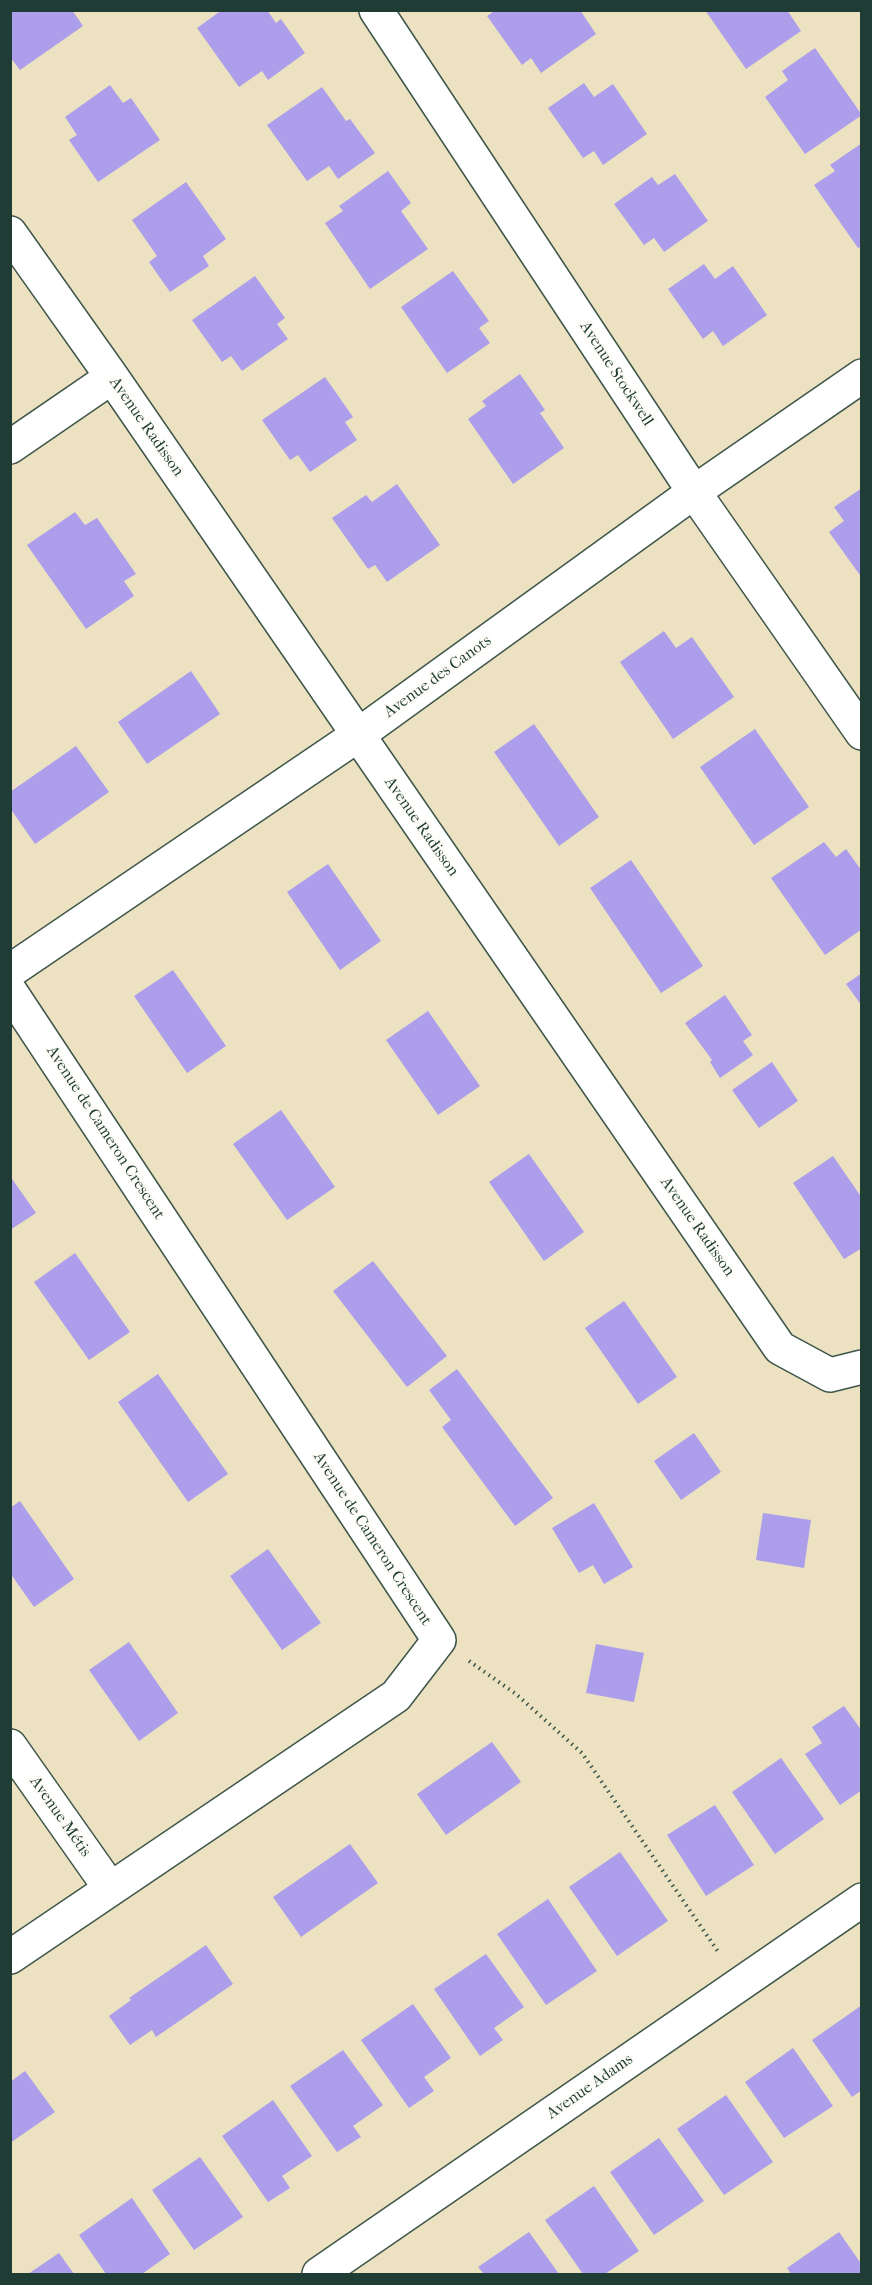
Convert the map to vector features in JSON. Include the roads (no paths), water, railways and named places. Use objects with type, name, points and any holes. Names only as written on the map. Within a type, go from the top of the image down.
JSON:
[{"type":"street","name":"Avenue Stockwell","points":[[376,10],[694,492],[861,733]]},
{"type":"street","name":"Avenue Radisson","points":[[10,233],[112,377],[780,1348],[830,1375],[861,1367]]},
{"type":"street","name":"Avenue des Canots","points":[[10,971],[358,735],[694,492],[861,376]]},
{"type":"street","points":[[10,447],[112,377]]},
{"type":"street","name":"Avenue de Cameron Crescent","points":[[10,991],[439,1640],[396,1696],[10,1957]]},
{"type":"street","name":"Avenue Métis","points":[[10,1746],[110,1888]]},
{"type":"street","name":"Avenue Adams","points":[[320,2274],[861,1900]]}]
